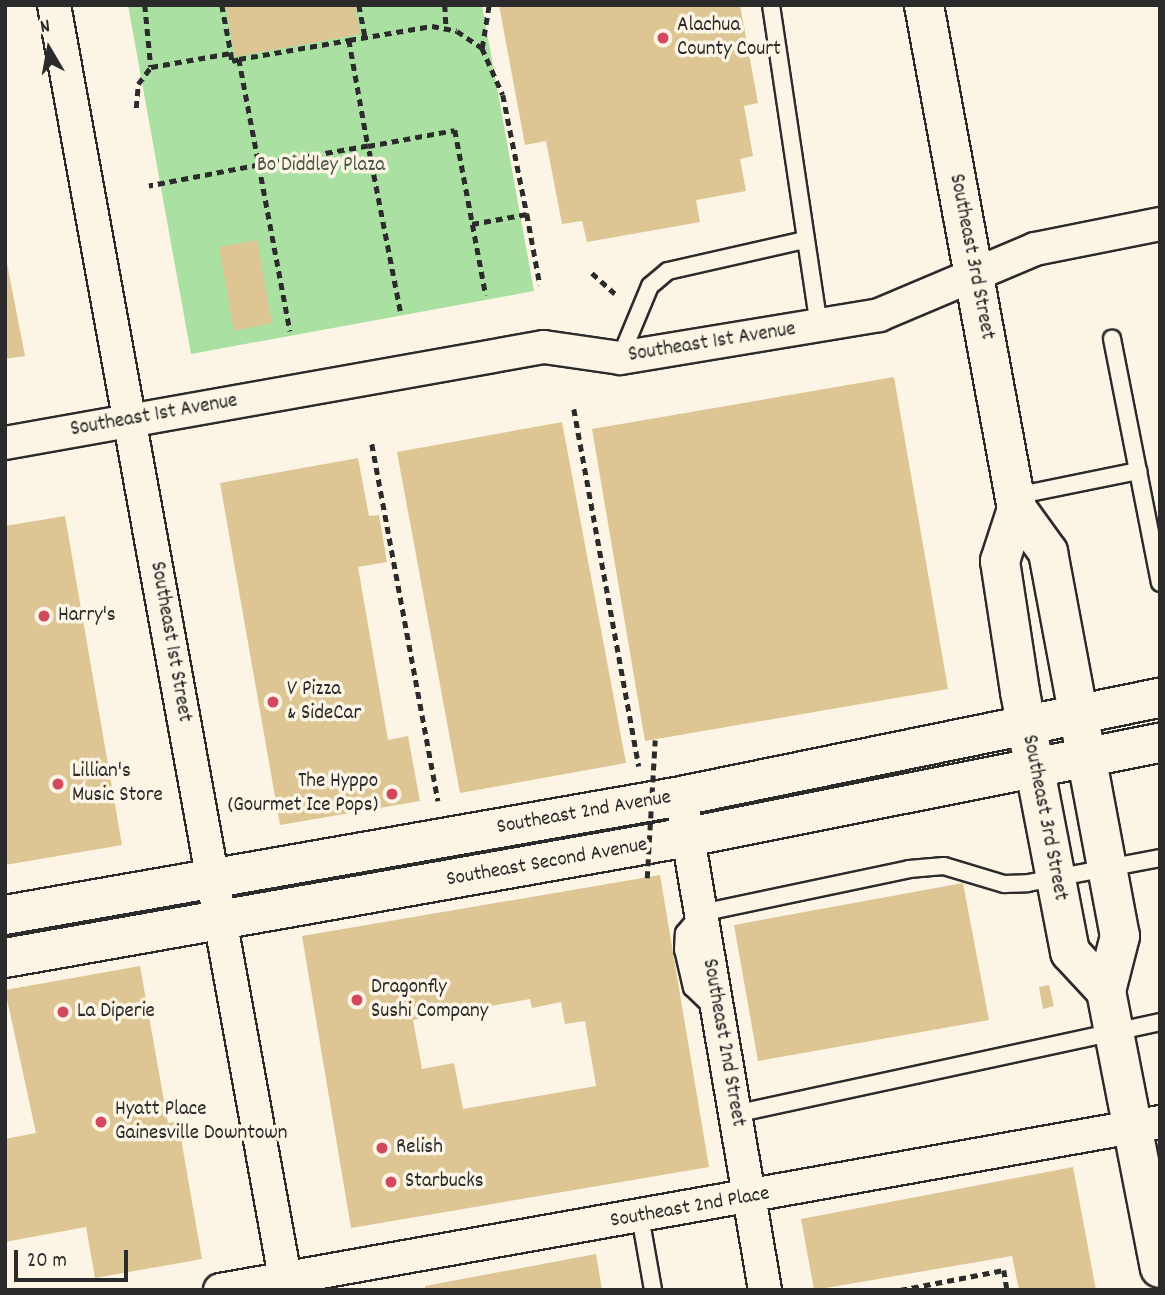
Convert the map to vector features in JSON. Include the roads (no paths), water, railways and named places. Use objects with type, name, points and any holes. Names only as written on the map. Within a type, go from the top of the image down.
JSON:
[{"type":"street","name":"Southeast 1st Street","points":[[54,5],[285,1278]]},
{"type":"street","name":"Southeast 3rd Street","points":[[924,5],[1016,502],[1048,552],[1120,936],[1106,991],[1114,1033],[1146,1124],[1160,1268]]},
{"type":"street","name":"Southeast 1st Avenue","points":[[5,443],[544,347],[620,358],[879,315],[975,277],[1035,249],[1160,225]]},
{"type":"street","name":"Southeast 3rd Street","points":[[1016,502],[1000,561],[1055,878],[1070,952],[1106,991]]},
{"type":"street","name":"Southeast 2nd Avenue","points":[[5,915],[681,796],[1160,698]]},
{"type":"street","points":[[1086,759],[1160,743]]},
{"type":"street","name":"Southeast Second Avenue","points":[[5,958],[221,923],[688,837],[1086,759]]},
{"type":"street","name":"Southeast 2nd Street","points":[[681,796],[765,1290]]},
{"type":"street","name":"Southeast 2nd Place","points":[[220,1290],[285,1278],[361,1278],[640,1216],[1146,1124]]},
{"type":"lane","points":[[771,5],[819,325]]},
{"type":"lane","points":[[620,358],[650,286],[668,271],[805,240]]},
{"type":"lane","points":[[1112,339],[1160,583]]},
{"type":"lane","points":[[1016,502],[1138,471]]},
{"type":"lane","points":[[701,913],[944,866],[1004,884],[1055,878],[1160,858]]},
{"type":"lane","points":[[735,1114],[1160,1022]]},
{"type":"lane","points":[[640,1216],[653,1290]]},
{"type":"place","name":"Alachua County Court","points":[[663,38]]},
{"type":"place","name":"Harry's","points":[[44,616]]},
{"type":"place","name":"V Pizza & SideCar","points":[[273,702]]},
{"type":"place","name":"Lillian's Music Store","points":[[58,784]]},
{"type":"place","name":"The Hyppo (Gourmet Ice Pops)","points":[[392,794]]},
{"type":"place","name":"Dragonfly Sushi Company","points":[[357,1000]]},
{"type":"place","name":"La Diperie","points":[[63,1012]]},
{"type":"place","name":"Hyatt Place Gainesville Downtown","points":[[101,1122]]},
{"type":"place","name":"Relish","points":[[382,1148]]},
{"type":"place","name":"Starbucks","points":[[391,1182]]},
{"type":"park label","name":"Bo Diddley Plaza","points":[[321,166]]}]
